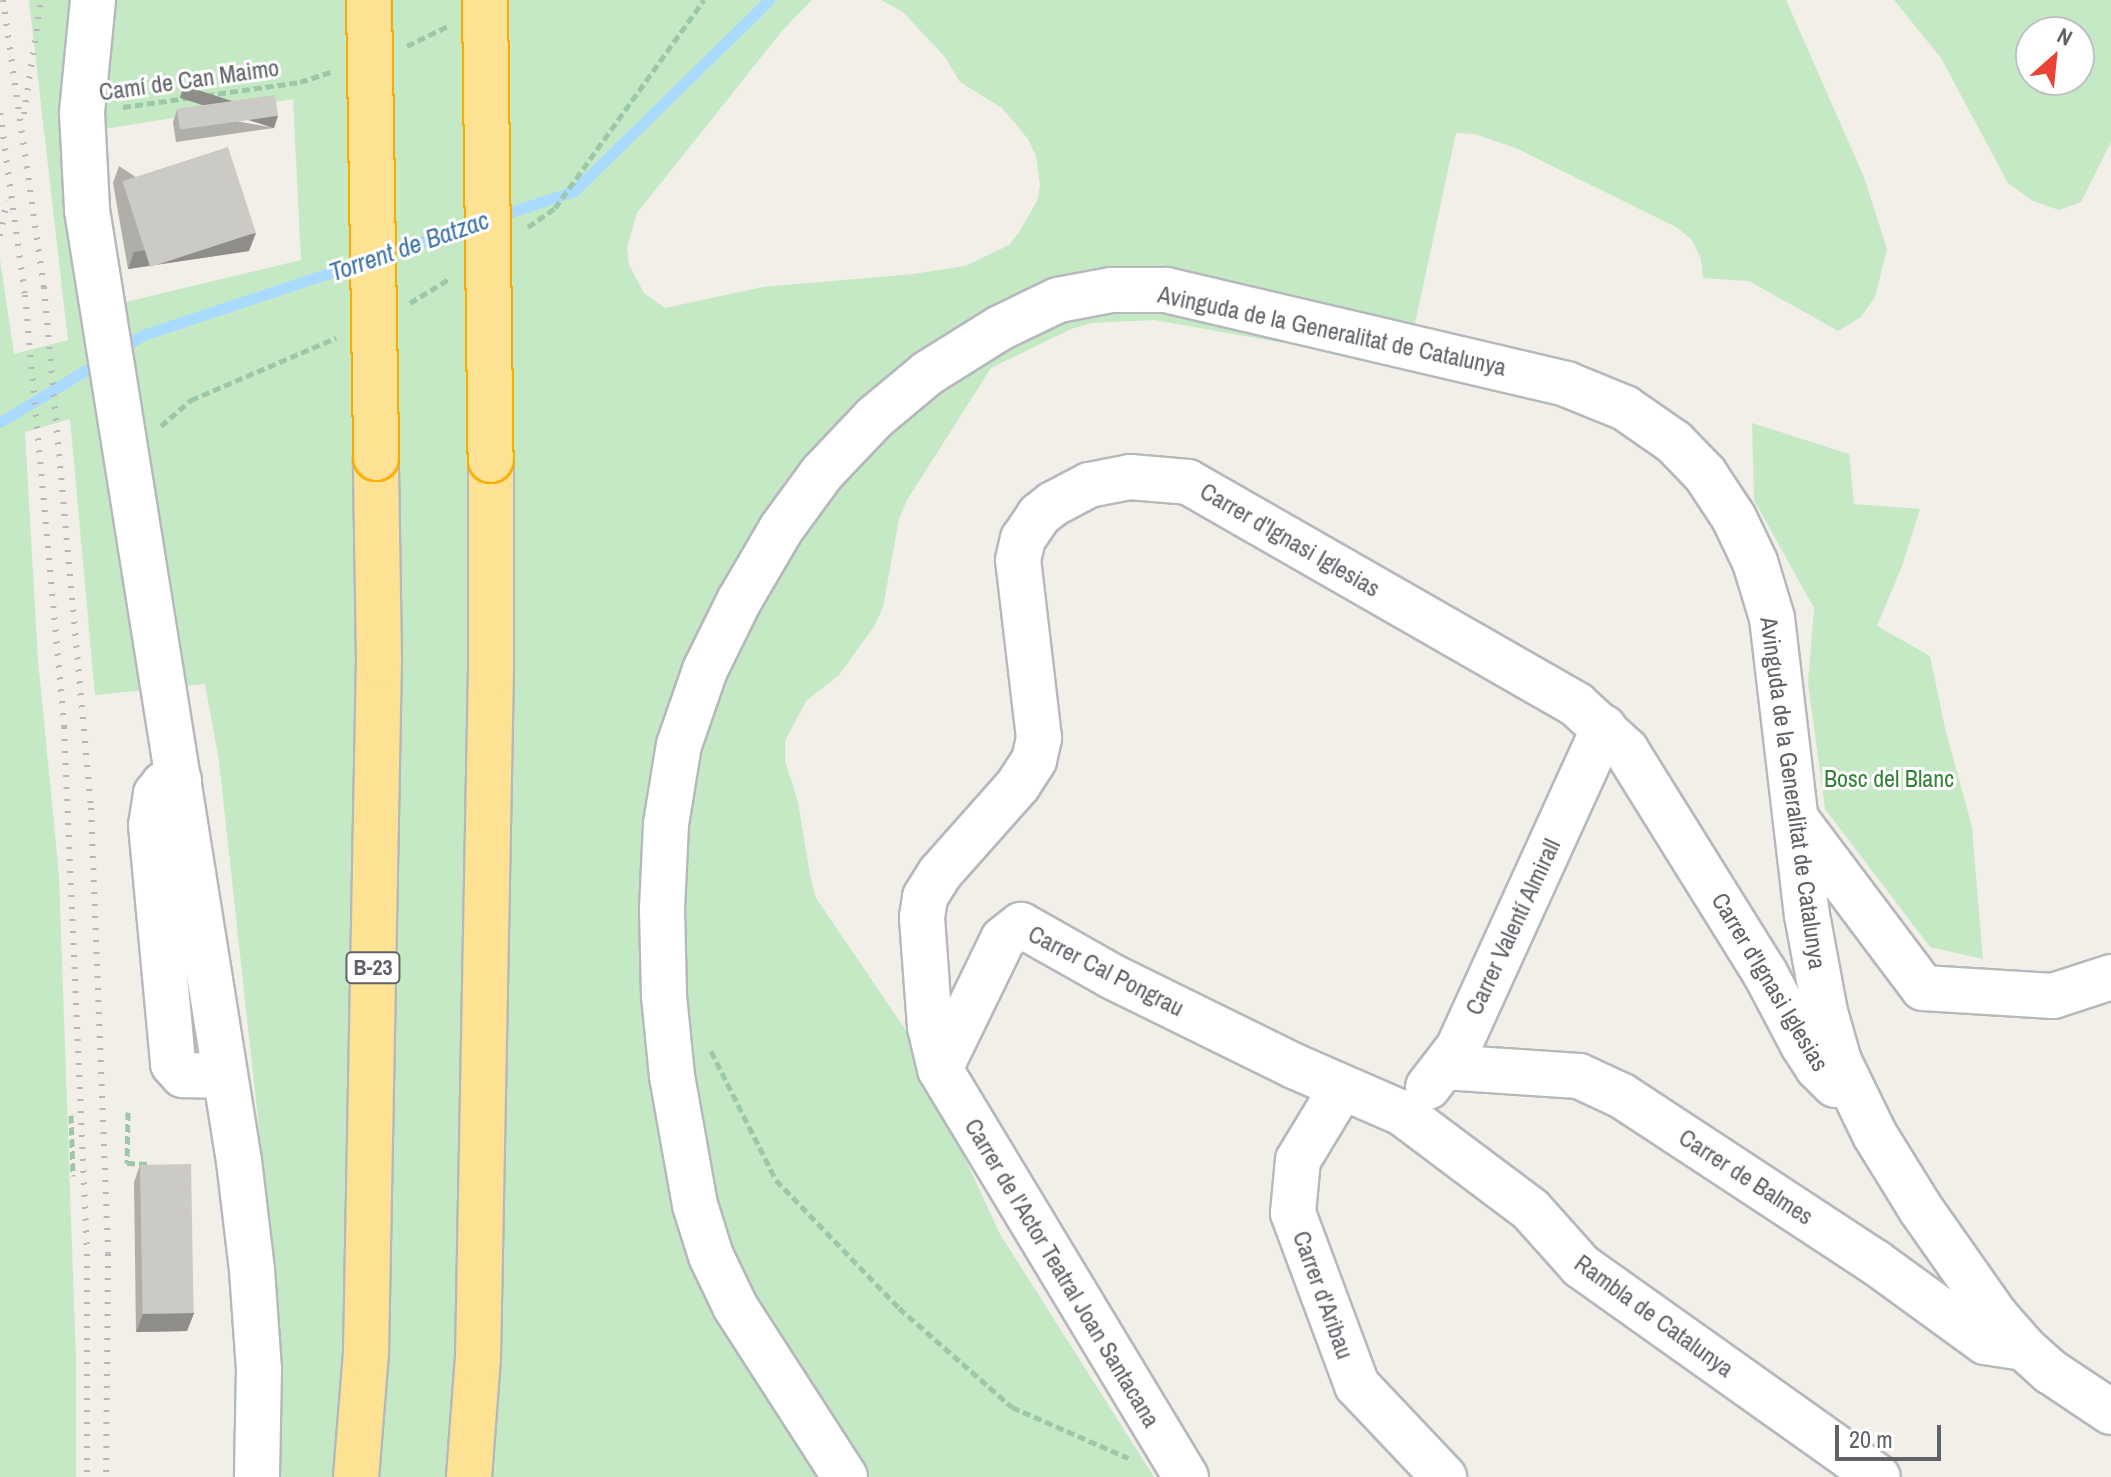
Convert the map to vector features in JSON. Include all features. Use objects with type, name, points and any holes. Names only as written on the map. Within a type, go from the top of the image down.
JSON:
[{"type":"highway","name":"B-23","points":[[356,1477],[366,1353],[379,660],[369,0]]},
{"type":"highway","points":[[469,1477],[479,1343],[491,686],[486,7]]},
{"type":"street","points":[[93,0],[82,113],[87,210],[179,780],[252,1270],[259,1369],[257,1477]]},
{"type":"street","name":"Avinguda de la Generalitat de Catalunya","points":[[845,1477],[735,1306],[711,1256],[695,1205],[672,1076],[664,996],[662,909],[666,824],[679,745],[705,670],[739,601],[781,529],[822,473],[874,418],[928,373],[1000,328],[1058,300],[1112,290],[1166,290],[1566,384],[1625,408],[1674,442],[1705,474],[1734,518],[1755,562],[1772,618],[1795,817],[1825,1012],[1839,1061],[1860,1109],[1927,1219],[1996,1316],[2024,1348],[2051,1372],[2111,1412]]},
{"type":"street","name":"Carrer d'Ignasi Iglesias","points":[[940,1069],[930,1027],[924,953],[925,897],[940,873],[993,816],[1034,760],[1039,738],[1018,560],[1023,539],[1039,515],[1089,485],[1130,477],[1188,482],[1577,705],[1604,728],[1634,763],[1765,973],[1818,1068],[1860,1109]]},
{"type":"street","name":"Carrer Valentí Almirall","points":[[1402,1113],[1458,1048],[1604,728]]},
{"type":"street","points":[[1795,817],[1923,988],[2053,996],[2111,977]]},
{"type":"street","name":"Carrer Cal Pongrau","points":[[940,1069],[1003,939],[1021,925],[1111,976],[1341,1089]]},
{"type":"street","name":"Carrer de Balmes","points":[[1444,1067],[1579,1076],[1622,1096],[1875,1262],[1985,1342],[2024,1348]]},
{"type":"street","name":"Carrer de l'Actor Teatral Joan Santacana","points":[[940,1069],[1186,1477]]},
{"type":"street","points":[[1341,1089],[1402,1113]]},
{"type":"street","name":"Carrer d'Aribau","points":[[1341,1089],[1298,1160],[1293,1213],[1357,1385],[1444,1477]]},
{"type":"street","name":"Rambla de Catalunya","points":[[1402,1113],[1531,1210],[1581,1266],[1878,1477]]},
{"type":"path","points":[[519,233],[555,208],[704,0]]},
{"type":"path","name":"Camí de Can Maimo","points":[[82,113],[300,82]]},
{"type":"path","points":[[408,304],[458,273]]},
{"type":"path","points":[[127,456],[191,400],[341,335]]},
{"type":"path","points":[[709,1047],[776,1180],[899,1308],[1012,1407],[1143,1464]]},
{"type":"path","points":[[128,1112],[127,1163],[147,1164]]},
{"type":"path","points":[[71,1115],[73,1176]]},
{"type":"green space","points":[[29,0],[812,0],[782,31],[637,213],[627,248],[629,265],[644,293],[665,308],[763,287],[913,274],[965,266],[1009,245],[1018,234],[1038,199],[1040,184],[1036,156],[1028,139],[1002,108],[960,82],[945,57],[903,12],[881,0],[1786,0],[1864,177],[1887,249],[1875,297],[1861,317],[1838,331],[1749,281],[1703,278],[1701,259],[1692,240],[1676,227],[1518,149],[1475,134],[1456,133],[1406,365],[1155,320],[1091,323],[1071,329],[991,368],[907,500],[899,519],[883,607],[875,625],[839,675],[806,701],[785,741],[785,761],[798,802],[810,875],[816,898],[905,1029],[1000,1234],[1154,1477],[281,1477],[271,1239],[219,761],[205,684],[95,695],[70,419],[25,432],[38,660],[59,875],[76,1361],[76,1477],[0,1477],[0,259],[14,354],[68,340]],"holes":[[[293,99],[301,260],[126,302],[96,177],[104,129]]]},
{"type":"green space","points":[[1894,0],[2111,0],[2111,142],[2081,202],[2059,210],[2033,201],[2008,183],[1941,58]]},
{"type":"green space","name":"Bosc del Blanc","points":[[1752,423],[1849,454],[1854,504],[1920,509],[1902,566],[1877,626],[1930,656],[1945,728],[1972,827],[1983,959],[1930,947],[1825,809],[1808,683],[1814,608],[1754,500]]},
{"type":"building","points":[[275,95],[278,116],[180,130],[177,109]]},
{"type":"building","points":[[228,147],[256,233],[150,267],[122,181]]},
{"type":"building","points":[[191,1164],[194,1313],[143,1314],[140,1165]]},
{"type":"waterway","name":"Torrent de Batzac","points":[[496,217],[574,191],[769,0]]},
{"type":"waterway","name":"Torrent de Batzac","points":[[382,255],[479,223]]},
{"type":"waterway","name":"Torrent de Batzac","points":[[119,350],[143,335],[366,261]]},
{"type":"waterway","name":"Torrent de Batzac","points":[[0,422],[101,361]]},
{"type":"railway","points":[[3,0],[44,287],[91,808],[108,1254],[106,1477]]},
{"type":"railway","points":[[24,114],[41,0]]},
{"type":"railway","points":[[0,113],[25,295],[64,727],[87,1254],[87,1477]]},
{"type":"railway","points":[[0,236],[7,201]]}]
